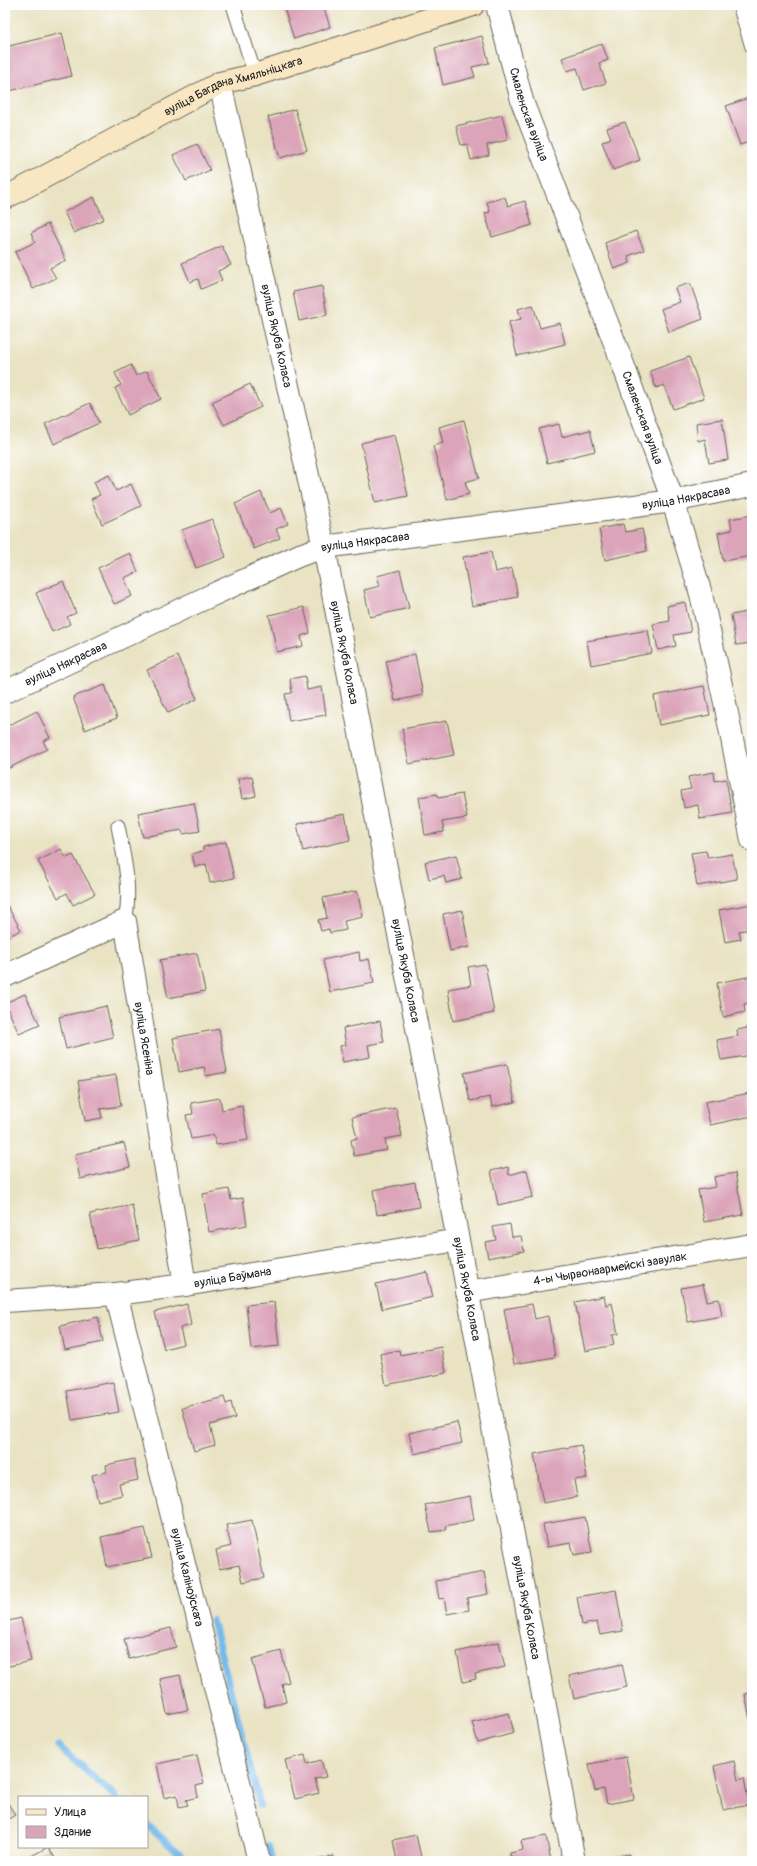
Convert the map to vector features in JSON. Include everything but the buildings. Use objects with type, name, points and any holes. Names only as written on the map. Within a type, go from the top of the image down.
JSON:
[{"type":"street","name":"вуліца Багдана Хмяльніцкага","points":[[5,198],[220,83],[255,75],[473,5]]},
{"type":"street","name":"Смаленская вуліца","points":[[497,5],[523,104],[621,359],[673,501],[701,594],[725,703],[752,840]]},
{"type":"street","name":"вуліца Якуба Коласа","points":[[220,83],[324,547],[458,1240],[574,1861]]},
{"type":"street","name":"вуліца Някрасава","points":[[5,692],[199,600],[300,555],[324,547],[673,501],[752,486]]},
{"type":"street","points":[[5,976],[125,921]]},
{"type":"street","name":"вуліца Ясеніна","points":[[125,921],[185,1285]]},
{"type":"street","name":"вуліца Баўмана","points":[[5,1300],[116,1294],[185,1285],[458,1240]]},
{"type":"street","name":"4-ы Чырвонаармейскі завулак","points":[[467,1292],[752,1245]]},
{"type":"street","name":"вуліца Каліноўскага","points":[[116,1294],[258,1861]]},
{"type":"lane","points":[[233,5],[255,75]]},
{"type":"lane","points":[[739,5],[752,47]]},
{"type":"lane","points":[[118,826],[129,889],[129,904],[125,921]]},
{"type":"waterway","points":[[212,1620],[260,1805]]},
{"type":"waterway","points":[[58,1746],[115,1796]]},
{"type":"waterway","points":[[148,1826],[188,1861]]},
{"type":"waterway","points":[[268,1846],[272,1861]]}]
